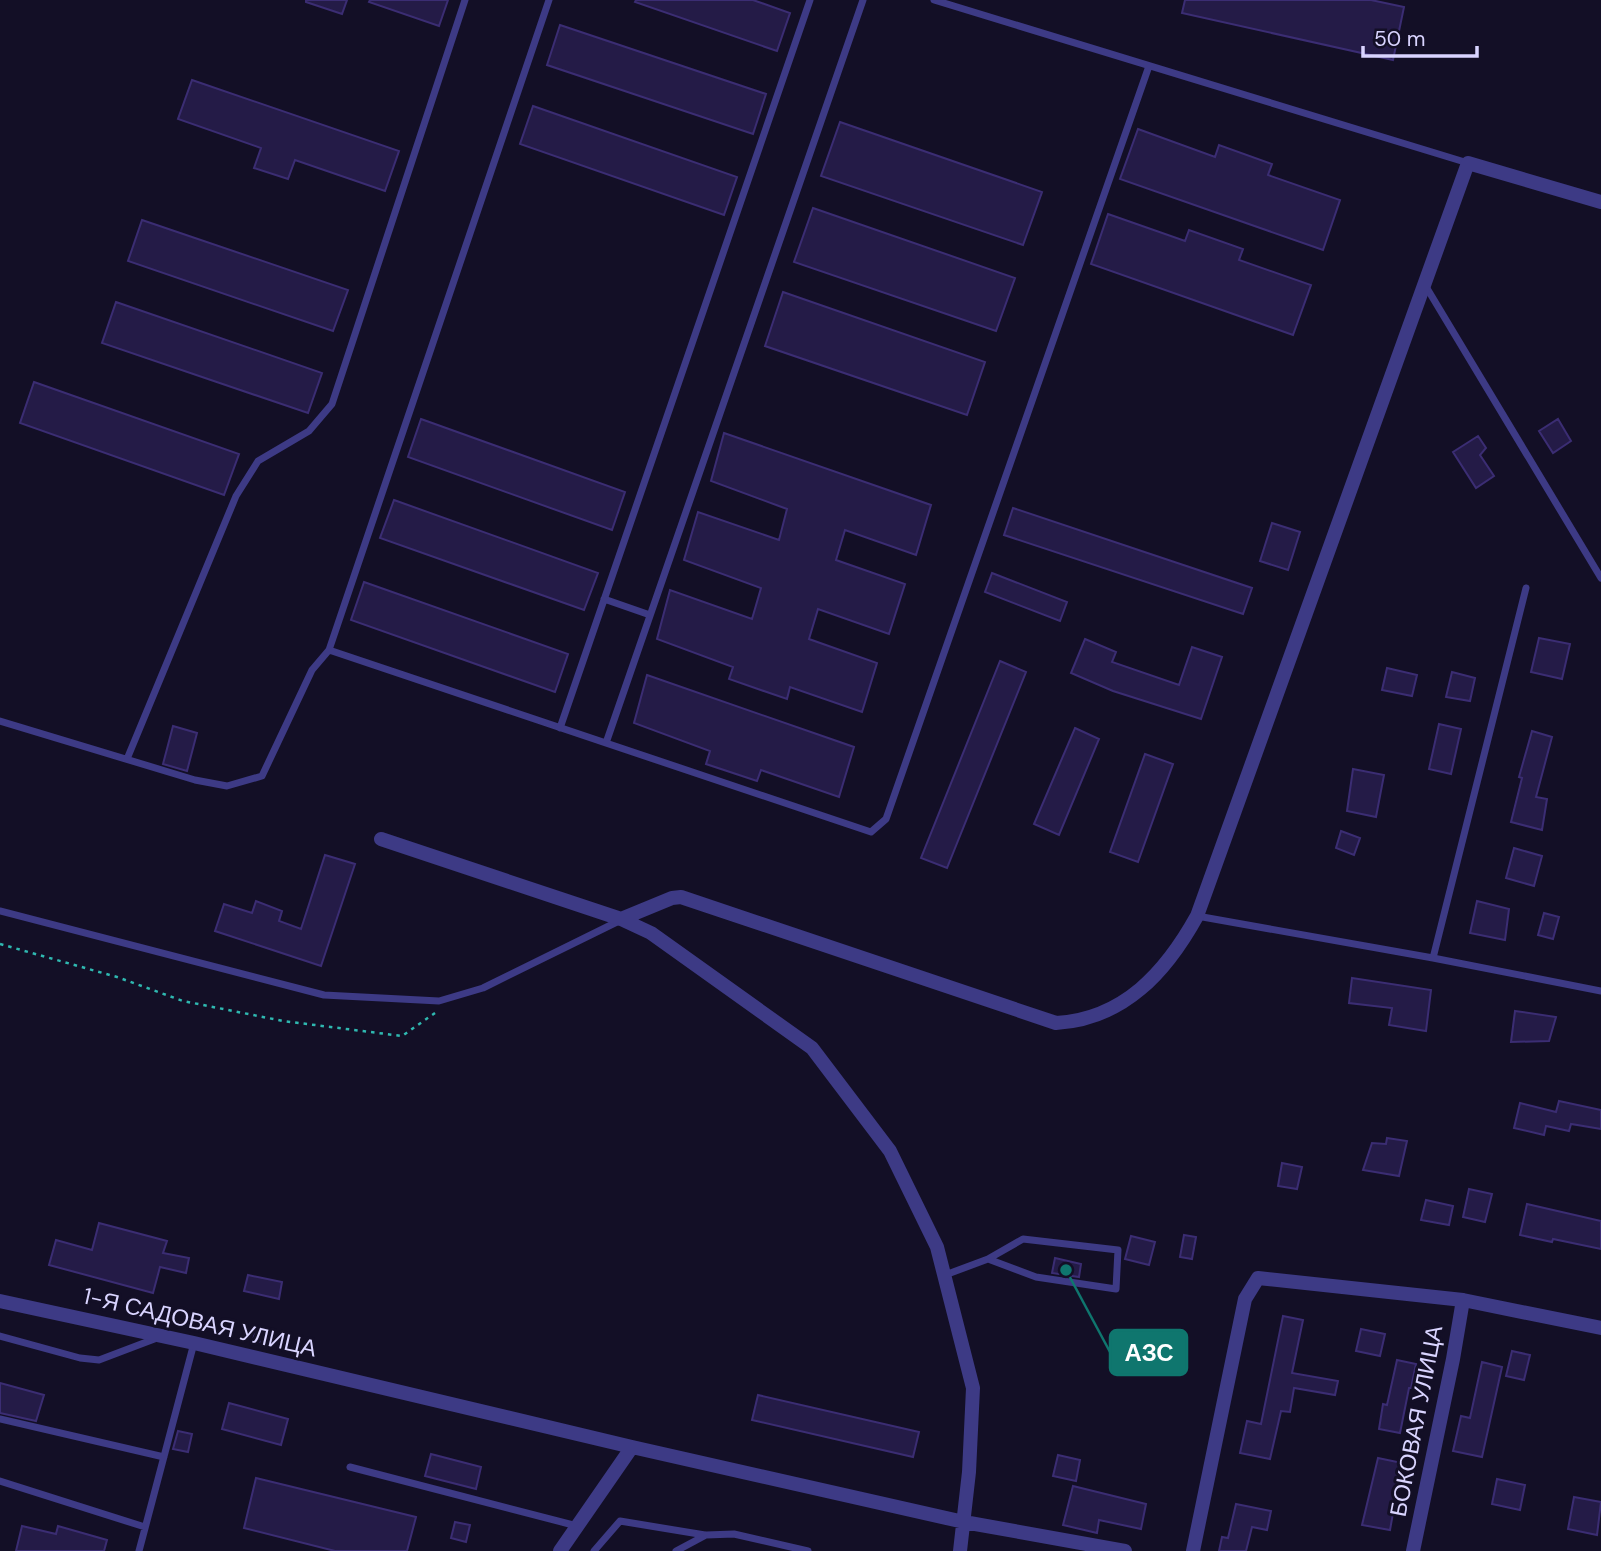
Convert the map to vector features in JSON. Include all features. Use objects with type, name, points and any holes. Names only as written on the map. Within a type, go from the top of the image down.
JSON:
[{"type":"street","points":[[621,919],[672,898],[681,897],[1056,1023],[1079,1021],[1119,1006],[1156,975],[1197,916],[1468,163],[1601,202]]},
{"type":"street","points":[[380,839],[621,919],[650,933],[812,1048],[890,1151],[937,1247],[973,1388],[960,1551]]},
{"type":"street","points":[[1193,1551],[1245,1299],[1258,1278],[1463,1300],[1601,1328]]},
{"type":"street","name":"БОКОВАЯ УЛИЦА","points":[[1413,1551],[1463,1300]]},
{"type":"street","name":"1-Я САДОВАЯ УЛИЦА","points":[[0,1301],[194,1343],[632,1447],[964,1522],[1125,1551]]},
{"type":"street","points":[[560,1551],[632,1447]]},
{"type":"lane","points":[[127,759],[236,496],[258,461],[309,431],[332,404],[465,0]]},
{"type":"lane","points":[[0,721],[195,780],[227,786],[262,776],[312,670],[329,650],[549,0]]},
{"type":"lane","points":[[560,728],[810,0]]},
{"type":"lane","points":[[606,743],[863,0]]},
{"type":"lane","points":[[934,0],[1468,163]]},
{"type":"lane","points":[[329,650],[871,832],[886,819],[1149,66]]},
{"type":"lane","points":[[1425,285],[1601,578]]},
{"type":"lane","points":[[1433,958],[1527,588]]},
{"type":"lane","points":[[604,599],[650,615]]},
{"type":"lane","points":[[0,911],[324,995],[439,1001],[483,988],[621,919]]},
{"type":"lane","points":[[1197,916],[1601,991]]},
{"type":"lane","points":[[944,1276],[988,1259],[1023,1239],[1118,1250],[1115,1289],[1036,1277],[988,1259]]},
{"type":"lane","points":[[0,1336],[80,1358],[99,1360],[161,1336]]},
{"type":"lane","points":[[139,1551],[194,1343]]},
{"type":"lane","points":[[0,1419],[164,1457]]},
{"type":"lane","points":[[350,1468],[578,1526]]},
{"type":"lane","points":[[0,1481],[145,1527]]},
{"type":"lane","points":[[594,1551],[620,1521],[706,1535],[734,1534],[808,1551]]},
{"type":"lane","points":[[676,1551],[706,1535]]},
{"type":"path","points":[[0,944],[117,977],[183,1001],[284,1021],[402,1036],[460,995]]},
{"type":"building","points":[[306,0],[347,0],[342,14]]},
{"type":"building","points":[[448,0],[439,26],[369,2]]},
{"type":"building","points":[[753,0],[790,13],[777,51],[635,2]]},
{"type":"building","points":[[1185,0],[1371,0],[1404,7],[1393,60],[1182,13]]},
{"type":"building","points":[[560,25],[766,94],[753,134],[547,65]]},
{"type":"building","points":[[192,80],[399,151],[385,191],[295,160],[288,179],[254,168],[261,148],[178,119]]},
{"type":"building","points":[[533,106],[737,177],[724,215],[520,144]]},
{"type":"building","points":[[840,122],[1042,192],[1023,245],[821,176]]},
{"type":"building","points":[[1138,129],[1215,157],[1219,145],[1272,164],[1268,175],[1340,200],[1323,250],[1120,179]]},
{"type":"building","points":[[813,208],[1015,278],[996,331],[794,262]]},
{"type":"building","points":[[1108,214],[1185,241],[1189,230],[1243,249],[1239,260],[1311,285],[1293,335],[1091,264]]},
{"type":"building","points":[[142,220],[348,290],[333,331],[128,261]]},
{"type":"building","points":[[783,292],[985,362],[967,415],[765,346]]},
{"type":"building","points":[[116,302],[322,373],[308,413],[102,343]]},
{"type":"building","points":[[34,382],[239,454],[224,495],[20,423]]},
{"type":"building","points":[[421,419],[625,492],[612,530],[408,457]]},
{"type":"building","points":[[1558,419],[1571,441],[1553,453],[1539,431]]},
{"type":"building","points":[[724,433],[931,505],[916,555],[845,530],[836,560],[905,584],[889,634],[818,609],[809,639],[877,663],[862,712],[790,687],[787,699],[729,679],[733,667],[657,639],[670,590],[752,619],[761,588],[684,560],[698,512],[779,540],[787,509],[711,481]]},
{"type":"building","points":[[1478,436],[1486,448],[1480,455],[1494,476],[1476,488],[1453,452]]},
{"type":"building","points":[[394,500],[598,573],[584,610],[380,538]]},
{"type":"building","points":[[1013,508],[1252,588],[1243,614],[1004,535]]},
{"type":"building","points":[[1272,523],[1300,532],[1288,570],[1260,561]]},
{"type":"building","points":[[992,573],[1067,602],[1060,621],[985,592]]},
{"type":"building","points":[[364,582],[568,654],[555,692],[351,620]]},
{"type":"building","points":[[1539,638],[1570,644],[1562,679],[1531,672]]},
{"type":"building","points":[[1085,639],[1116,652],[1112,662],[1179,685],[1192,647],[1222,657],[1201,719],[1113,691],[1071,673]]},
{"type":"building","points":[[1000,661],[1026,672],[947,868],[921,858]]},
{"type":"building","points":[[1387,668],[1417,675],[1412,696],[1382,690]]},
{"type":"building","points":[[1452,672],[1475,678],[1470,701],[1446,697]]},
{"type":"building","points":[[647,675],[854,747],[839,797],[761,770],[757,781],[706,764],[710,751],[634,723]]},
{"type":"building","points":[[1439,724],[1461,729],[1451,774],[1429,769]]},
{"type":"building","points":[[173,726],[197,733],[187,771],[163,764]]},
{"type":"building","points":[[1075,728],[1099,739],[1059,835],[1034,824]]},
{"type":"building","points":[[1532,731],[1552,737],[1536,797],[1547,799],[1542,830],[1511,822],[1522,778],[1519,777]]},
{"type":"building","points":[[1145,754],[1173,764],[1138,862],[1110,852]]},
{"type":"building","points":[[1353,769],[1384,775],[1376,817],[1347,811]]},
{"type":"building","points":[[1341,831],[1360,838],[1354,855],[1336,848]]},
{"type":"building","points":[[1514,848],[1542,856],[1534,886],[1506,878]]},
{"type":"building","points":[[325,855],[355,864],[321,966],[215,931],[224,904],[252,913],[256,901],[282,911],[279,921],[301,929]]},
{"type":"building","points":[[1477,901],[1509,909],[1505,940],[1470,933]]},
{"type":"building","points":[[1544,913],[1559,917],[1553,939],[1538,935]]},
{"type":"building","points":[[1352,978],[1431,990],[1426,1031],[1389,1025],[1392,1008],[1349,1003]]},
{"type":"building","points":[[1515,1011],[1556,1017],[1549,1041],[1511,1042]]},
{"type":"building","points":[[1559,1101],[1601,1110],[1601,1129],[1571,1124],[1569,1131],[1546,1126],[1544,1135],[1514,1128],[1520,1103],[1556,1112]]},
{"type":"building","points":[[1387,1138],[1407,1141],[1399,1176],[1363,1170],[1372,1143],[1386,1144]]},
{"type":"building","points":[[1282,1163],[1302,1167],[1297,1189],[1278,1186]]},
{"type":"building","points":[[1469,1189],[1492,1194],[1485,1222],[1463,1217]]},
{"type":"building","points":[[1426,1200],[1453,1206],[1449,1225],[1421,1220]]},
{"type":"building","points":[[1527,1204],[1601,1221],[1601,1249],[1520,1235]]},
{"type":"building","points":[[99,1223],[167,1241],[163,1253],[189,1258],[186,1273],[160,1267],[153,1293],[49,1265],[56,1240],[92,1250]]},
{"type":"building","points":[[1184,1235],[1196,1237],[1192,1259],[1180,1257]]},
{"type":"building","points":[[1131,1236],[1155,1242],[1149,1265],[1125,1259]]},
{"type":"building","points":[[1055,1258],[1081,1264],[1079,1277],[1052,1273]]},
{"type":"building","points":[[248,1275],[282,1282],[279,1299],[244,1291]]},
{"type":"building","points":[[1283,1316],[1303,1320],[1292,1373],[1338,1381],[1335,1395],[1294,1388],[1290,1412],[1281,1411],[1270,1459],[1240,1453],[1247,1421],[1261,1424]]},
{"type":"building","points":[[257,1326],[273,1330],[270,1344],[253,1340]]},
{"type":"building","points":[[1361,1329],[1385,1334],[1380,1356],[1356,1351]]},
{"type":"building","points":[[1512,1351],[1530,1355],[1524,1380],[1506,1376]]},
{"type":"building","points":[[1397,1360],[1416,1364],[1400,1433],[1379,1429],[1383,1404],[1387,1405]]},
{"type":"building","points":[[1482,1362],[1502,1367],[1482,1457],[1453,1451],[1461,1416],[1470,1418]]},
{"type":"building","points":[[0,1383],[44,1395],[36,1421],[0,1413]]},
{"type":"building","points":[[758,1395],[919,1432],[913,1457],[752,1420]]},
{"type":"building","points":[[229,1403],[288,1419],[281,1445],[222,1429]]},
{"type":"building","points":[[178,1431],[192,1434],[188,1452],[173,1449]]},
{"type":"building","points":[[431,1454],[481,1467],[476,1489],[425,1476]]},
{"type":"building","points":[[1058,1455],[1080,1460],[1076,1481],[1053,1476]]},
{"type":"building","points":[[1378,1458],[1402,1463],[1390,1530],[1362,1525]]},
{"type":"building","points":[[256,1478],[416,1517],[407,1551],[335,1551],[244,1528]]},
{"type":"building","points":[[1497,1479],[1525,1485],[1520,1510],[1492,1504]]},
{"type":"building","points":[[1073,1486],[1146,1504],[1141,1529],[1099,1520],[1097,1533],[1063,1525]]},
{"type":"building","points":[[1574,1497],[1601,1502],[1597,1535],[1568,1529]]},
{"type":"building","points":[[1236,1504],[1271,1511],[1267,1530],[1252,1527],[1246,1551],[1219,1551],[1222,1537],[1228,1538]]},
{"type":"building","points":[[455,1522],[470,1525],[466,1542],[451,1538]]},
{"type":"building","points":[[22,1526],[56,1534],[58,1526],[107,1540],[104,1551],[16,1551]]},
{"type":"place","name":"АЗС","points":[[1066,1270]]}]
